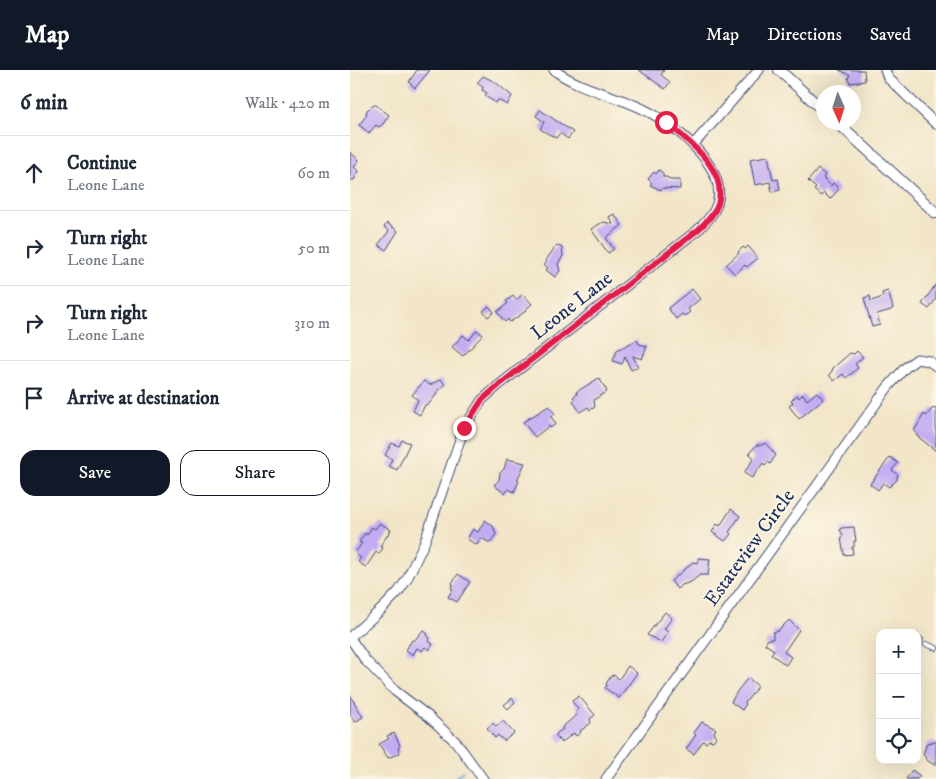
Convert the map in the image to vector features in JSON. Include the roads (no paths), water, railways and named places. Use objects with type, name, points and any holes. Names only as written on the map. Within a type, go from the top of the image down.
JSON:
[{"type":"street","name":"Leone Lane","points":[[350,638],[382,609],[399,591],[407,579],[425,541],[464,428],[482,400],[699,229],[710,218],[718,204],[719,186],[713,169],[693,145],[666,122],[620,98],[594,91],[554,70]]},
{"type":"street","points":[[693,145],[759,70]]},
{"type":"street","points":[[779,70],[816,103]]},
{"type":"street","points":[[885,70],[888,78],[936,124]]},
{"type":"street","points":[[846,130],[936,212]]},
{"type":"street","name":"Estateview Circle","points":[[606,779],[888,387],[904,368],[917,359],[929,361],[936,366]]},
{"type":"street","points":[[350,638],[366,661],[395,691],[428,716],[456,742],[483,779]]},
{"type":"lane","points":[[926,644],[936,648]]},
{"type":"waterway","points":[[454,779],[463,771]]}]
